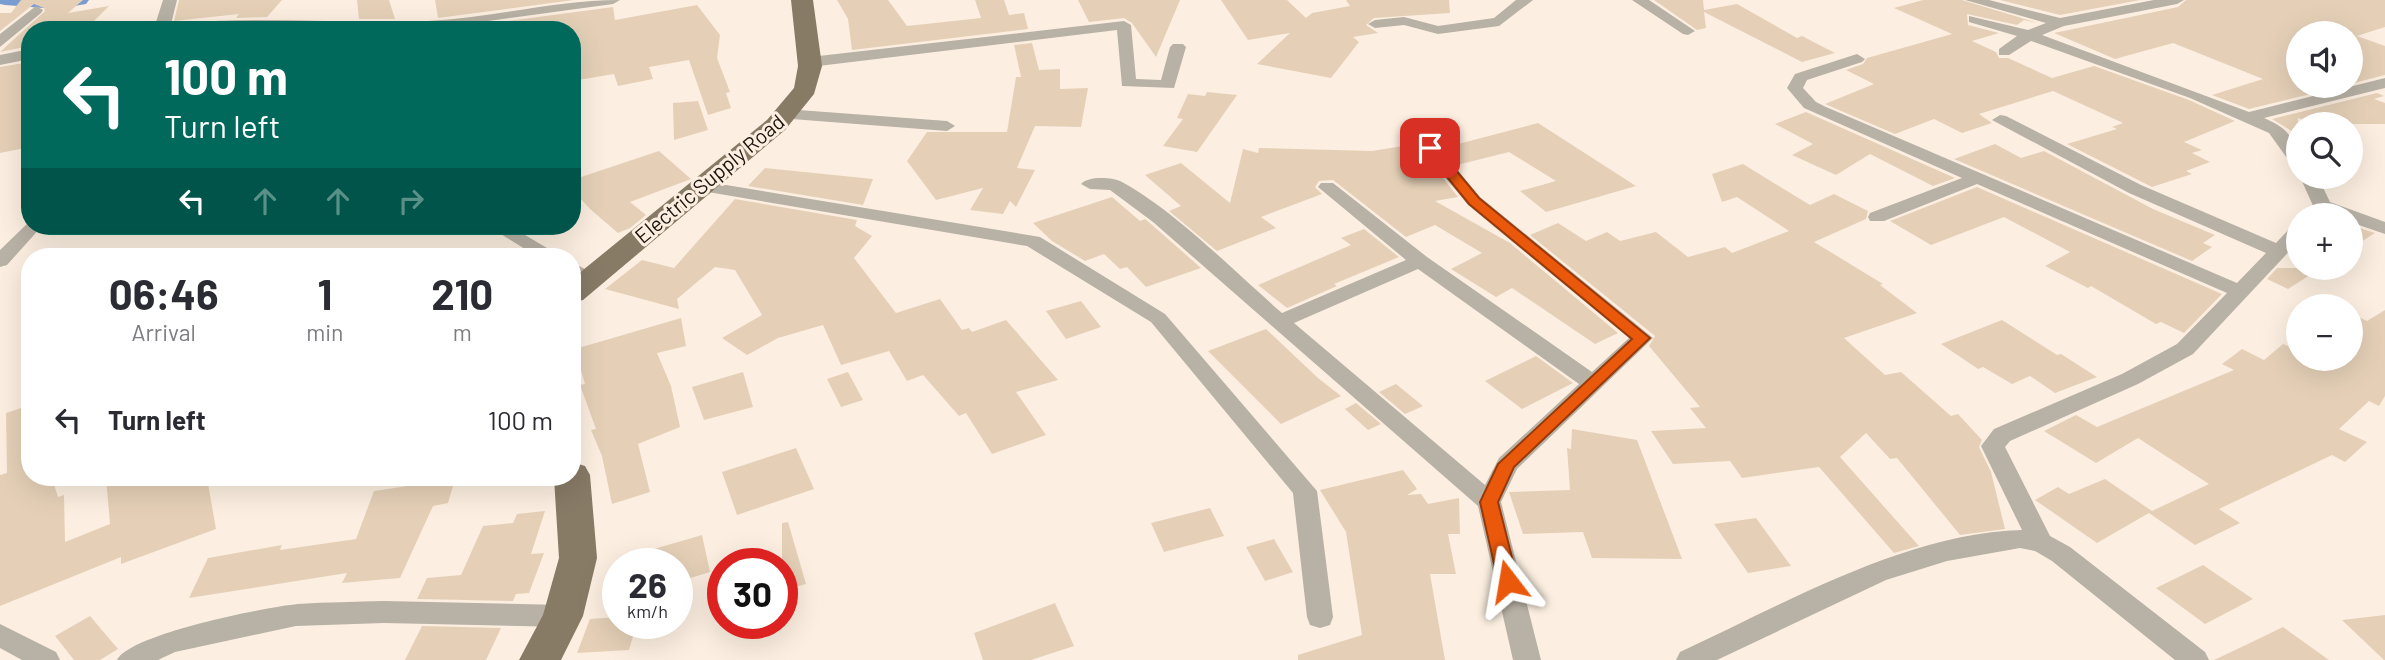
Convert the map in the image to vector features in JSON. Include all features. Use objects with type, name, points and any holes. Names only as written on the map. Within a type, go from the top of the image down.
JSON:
[{"type":"main road","name":"Electric Supply Road","points":[[583,273],[634,240],[702,186],[785,114],[806,89],[810,62],[802,0]]},
{"type":"main road","points":[[540,660],[563,617],[578,558],[573,486]]},
{"type":"street","points":[[161,21],[170,0]]},
{"type":"street","points":[[459,21],[613,0]]},
{"type":"street","points":[[1375,24],[1404,22],[1438,30],[1473,27],[1499,22],[1507,12],[1526,0]]},
{"type":"street","points":[[1639,0],[1688,31]]},
{"type":"street","points":[[1972,0],[2060,22]]},
{"type":"street","points":[[2004,52],[2029,35],[2060,22],[2148,3],[2177,0]]},
{"type":"street","points":[[24,21],[36,10]]},
{"type":"street","points":[[1974,19],[2029,35],[2249,117],[2275,128],[2286,144]]},
{"type":"street","points":[[0,42],[21,23]]},
{"type":"street","points":[[810,62],[1124,25],[1128,83],[1167,85],[1178,47]]},
{"type":"street","points":[[0,60],[21,56]]},
{"type":"street","points":[[1857,60],[1801,77],[1795,88],[1810,105],[1820,110],[2239,291]]},
{"type":"street","points":[[2249,117],[2385,83]]},
{"type":"street","points":[[785,114],[947,126]]},
{"type":"street","points":[[2000,120],[2135,189],[2280,251]]},
{"type":"street","points":[[1430,148],[1474,201],[1642,338],[1507,464],[1489,502]]},
{"type":"street","points":[[1877,217],[1980,177]]},
{"type":"street","points":[[1090,184],[1114,185],[1160,218],[1489,502],[1527,660]]},
{"type":"street","points":[[702,186],[881,213],[1033,241],[1158,318],[1305,491],[1320,617]]},
{"type":"street","points":[[1326,187],[1420,261],[1593,383]]},
{"type":"street","points":[[0,261],[25,235]]},
{"type":"street","points":[[513,235],[536,248]]},
{"type":"street","points":[[2041,542],[1993,446],[2002,435],[2130,379],[2185,349],[2286,244]]},
{"type":"street","points":[[1278,322],[1420,261]]},
{"type":"street","points":[[1690,660],[1877,573],[1947,551],[2020,539],[2041,542],[2060,554],[2195,660]]},
{"type":"street","points":[[131,660],[170,642],[296,615],[384,612],[563,617]]},
{"type":"street","points":[[0,635],[46,660]]},
{"type":"building","points":[[21,0],[83,0],[68,13],[109,6],[94,21],[34,21],[45,11],[34,4],[0,31],[0,13],[11,13]]},
{"type":"building","points":[[179,0],[282,0],[267,17],[236,18],[239,14],[174,21]]},
{"type":"building","points":[[357,0],[389,0],[395,19],[359,19]]},
{"type":"building","points":[[435,0],[574,0],[438,18]]},
{"type":"building","points":[[837,0],[888,0],[907,26],[981,18],[975,0],[1004,0],[1009,15],[1024,13],[1028,29],[852,50],[848,19]]},
{"type":"building","points":[[1078,0],[1180,0],[1156,57],[1132,23],[1124,18],[1089,22]]},
{"type":"building","points":[[1221,0],[1287,0],[1306,18],[1312,13],[1350,6],[1346,0],[1449,0],[1450,13],[1374,18],[1366,25],[1378,33],[1353,37],[1359,42],[1331,78],[1257,64],[1290,33],[1248,40]]},
{"type":"building","points":[[1654,0],[1703,0],[1704,10],[1737,4],[1797,38],[1802,36],[1835,53],[1802,62],[1704,12],[1706,28],[1697,30]]},
{"type":"building","points":[[1923,0],[1962,0],[2038,23],[2024,20],[2017,25],[1967,14],[1968,25],[1999,33],[1972,41],[1996,52],[1999,58],[2008,58],[2052,78],[2094,66],[2189,100],[2235,121],[2184,142],[2202,150],[2192,153],[2210,162],[2186,171],[2192,174],[2152,187],[2067,144],[2117,129],[2112,127],[2123,123],[2053,91],[1979,114],[1992,123],[1962,133],[1934,119],[1895,134],[1825,104],[1874,84],[1846,70],[1863,64],[1867,58],[1952,34],[1894,8]]},
{"type":"building","points":[[2000,0],[2140,0],[2060,15]]},
{"type":"building","points":[[2186,0],[2385,0],[2385,27],[2363,34],[2363,21],[2286,21],[2286,98],[2294,98],[2249,109],[2212,95],[2263,79],[2173,43],[2115,59],[2054,33],[2178,7]]},
{"type":"building","points":[[697,5],[720,35],[717,58],[730,92],[726,93],[731,108],[708,115],[689,60],[649,67],[653,79],[618,86],[614,74],[581,80],[581,21],[508,21],[613,7],[615,20]]},
{"type":"building","points":[[21,33],[21,48],[0,52]]},
{"type":"building","points":[[2363,38],[2385,46],[2385,75],[2363,81]]},
{"type":"building","points":[[1032,43],[1039,70],[1060,69],[1060,89],[1088,88],[1081,127],[1035,126],[1017,168],[1035,170],[1016,207],[1010,201],[1003,214],[970,210],[983,188],[936,200],[907,161],[927,132],[1007,132],[1016,77],[1021,77],[1014,45]]},
{"type":"building","points":[[21,64],[21,149],[0,153],[0,67]]},
{"type":"building","points":[[1207,92],[1237,95],[1197,152],[1163,146],[1183,119],[1177,118],[1188,94],[1205,96]]},
{"type":"building","points":[[2377,93],[2384,96],[2374,99],[2385,103],[2385,124],[2363,124],[2363,112],[2300,112],[2363,98]]},
{"type":"building","points":[[698,101],[708,130],[674,140],[673,103]]},
{"type":"building","points":[[1806,112],[1955,178],[1933,186],[1870,154],[1836,175],[1792,155],[1813,144],[1775,124]]},
{"type":"building","points":[[2286,116],[2286,128],[2272,119]]},
{"type":"building","points":[[1538,123],[1636,186],[1546,212],[1520,191],[1556,181],[1509,152],[1457,165],[1443,148]]},
{"type":"building","points":[[1416,144],[1458,197],[1435,201],[1510,243],[1618,333],[1595,344],[1512,288],[1496,297],[1451,269],[1482,253],[1435,225],[1406,237],[1333,180],[1319,181],[1315,187],[1322,194],[1261,217],[1276,228],[1217,251],[1169,211],[1181,206],[1145,175],[1181,163],[1230,203],[1243,149],[1258,153],[1259,148],[1372,151]]},
{"type":"building","points":[[1995,144],[2021,158],[2044,151],[2153,209],[2215,235],[2203,243],[2212,247],[2192,261],[1954,159]]},
{"type":"building","points":[[659,151],[691,179],[630,202],[646,215],[630,228],[618,233],[581,199],[581,177]]},
{"type":"building","points":[[1743,164],[1810,205],[1834,194],[1868,211],[1866,219],[1814,242],[1883,284],[1880,285],[1917,313],[1844,338],[1885,375],[1901,372],[1951,416],[1958,414],[1982,440],[1979,447],[1991,472],[2005,529],[1960,535],[1897,458],[1890,459],[1866,433],[1840,457],[1919,546],[1894,553],[1819,467],[1742,478],[1730,461],[1673,464],[1651,431],[1706,428],[1690,408],[1700,407],[1649,346],[1655,336],[1530,235],[1558,223],[1586,241],[1607,232],[1620,241],[1656,232],[1688,257],[1725,247],[1732,253],[1789,231],[1737,197],[1722,202],[1712,174]]},
{"type":"building","points":[[765,168],[873,179],[863,205],[748,186]]},
{"type":"building","points":[[1977,187],[2222,294],[2184,333],[2161,322],[2156,324],[2091,286],[2088,288],[2045,266],[2070,252],[2004,217],[1931,245],[1890,221]]},
{"type":"building","points":[[1112,197],[1140,221],[1145,219],[1201,268],[1146,287],[1127,267],[1120,269],[1104,254],[1085,261],[1052,241],[1033,223]]},
{"type":"building","points":[[735,199],[857,220],[855,226],[872,236],[854,258],[896,313],[940,299],[962,330],[969,328],[972,332],[1006,320],[1058,380],[1016,392],[1046,435],[992,454],[966,413],[959,416],[923,375],[907,381],[889,351],[841,365],[823,325],[778,338],[747,355],[722,338],[762,315],[735,270],[715,267],[677,299],[679,309],[605,289],[642,260],[674,268]]},
{"type":"building","points":[[1364,229],[1399,257],[1334,284],[1337,286],[1287,308],[1258,285],[1351,245],[1341,238]]},
{"type":"building","points":[[2363,229],[2375,233],[2363,241]]},
{"type":"building","points":[[2277,268],[2286,268],[2286,280],[2302,280],[2288,289],[2267,279]]},
{"type":"building","points":[[1081,301],[1101,327],[1066,339],[1046,311]]},
{"type":"building","points":[[2385,310],[2385,396],[2379,406],[2369,401],[2339,429],[2367,442],[2345,462],[2332,455],[2219,509],[2240,523],[2195,545],[2149,513],[2097,543],[2035,500],[2058,487],[2069,494],[2105,479],[2152,511],[2209,484],[2138,438],[2096,463],[2044,431],[2076,415],[2097,427],[2234,370],[2222,364],[2242,349],[2264,360],[2283,344],[2286,345],[2286,371],[2363,371],[2363,319],[2367,321]]},
{"type":"building","points":[[681,318],[686,346],[657,353],[671,386],[680,427],[638,444],[650,492],[612,504],[602,456],[591,430],[596,429],[581,388],[581,385],[585,384],[581,370],[581,347]]},
{"type":"building","points":[[2002,320],[2097,377],[2055,393],[2030,376],[2012,384],[1983,367],[1978,369],[1941,344]]},
{"type":"building","points":[[1266,329],[1341,396],[1281,424],[1208,351]]},
{"type":"building","points":[[1536,356],[1573,383],[1522,409],[1485,381]]},
{"type":"building","points":[[743,372],[753,407],[704,420],[692,387]]},
{"type":"building","points":[[848,372],[863,400],[841,407],[827,379]]},
{"type":"building","points":[[1396,384],[1423,406],[1405,414],[1379,392]]},
{"type":"building","points":[[1356,403],[1381,424],[1368,430],[1345,409]]},
{"type":"building","points":[[21,408],[21,486],[55,486],[58,497],[64,495],[65,542],[110,524],[107,486],[208,486],[216,529],[121,564],[121,557],[0,606],[0,475],[7,473],[6,413]]},
{"type":"building","points":[[1572,429],[1637,440],[1682,559],[1592,558],[1583,532],[1523,534],[1509,492],[1570,490],[1567,448],[1571,449]]},
{"type":"building","points":[[796,448],[814,489],[737,515],[722,472]]},
{"type":"building","points":[[1403,470],[1417,489],[1407,495],[1421,494],[1428,504],[1459,498],[1460,534],[1448,534],[1456,574],[1430,574],[1445,660],[1298,660],[1298,655],[1362,635],[1346,532],[1320,490]]},
{"type":"building","points":[[408,486],[453,486],[448,503],[433,506],[400,578],[342,583],[347,573],[189,598],[208,558],[282,545],[280,550],[356,539],[374,491]]},
{"type":"building","points":[[1210,508],[1224,536],[1164,552],[1151,523]]},
{"type":"building","points":[[545,511],[531,554],[544,553],[529,593],[516,594],[513,601],[417,599],[427,578],[461,575],[483,526],[513,523],[517,514]]},
{"type":"building","points":[[1756,518],[1791,566],[1748,573],[1714,524]]},
{"type":"building","points":[[788,522],[796,548],[782,548],[782,523]]},
{"type":"building","points":[[702,535],[707,573],[693,577],[693,548],[657,548]]},
{"type":"building","points":[[1274,539],[1293,572],[1265,581],[1246,547]]},
{"type":"building","points":[[798,556],[806,584],[798,586]]},
{"type":"building","points":[[2203,565],[2253,599],[2205,624],[2156,588]]},
{"type":"building","points":[[1055,603],[1074,646],[1031,660],[983,660],[974,633]]},
{"type":"building","points":[[2385,615],[2385,660],[2384,660],[2342,620]]},
{"type":"building","points":[[90,616],[118,649],[100,660],[74,660],[55,636]]},
{"type":"building","points":[[602,618],[602,639],[632,639],[629,650],[577,653],[590,619]]},
{"type":"building","points":[[422,626],[501,628],[486,660],[405,660]]},
{"type":"building","points":[[2283,627],[2329,660],[2214,660],[2252,642]]},
{"type":"waterway","points":[[5,0],[56,4],[80,0]]},
{"type":"route","points":[[1430,148],[1474,201],[1576,281],[1642,338],[1507,464],[1489,502],[1508,581]]}]
